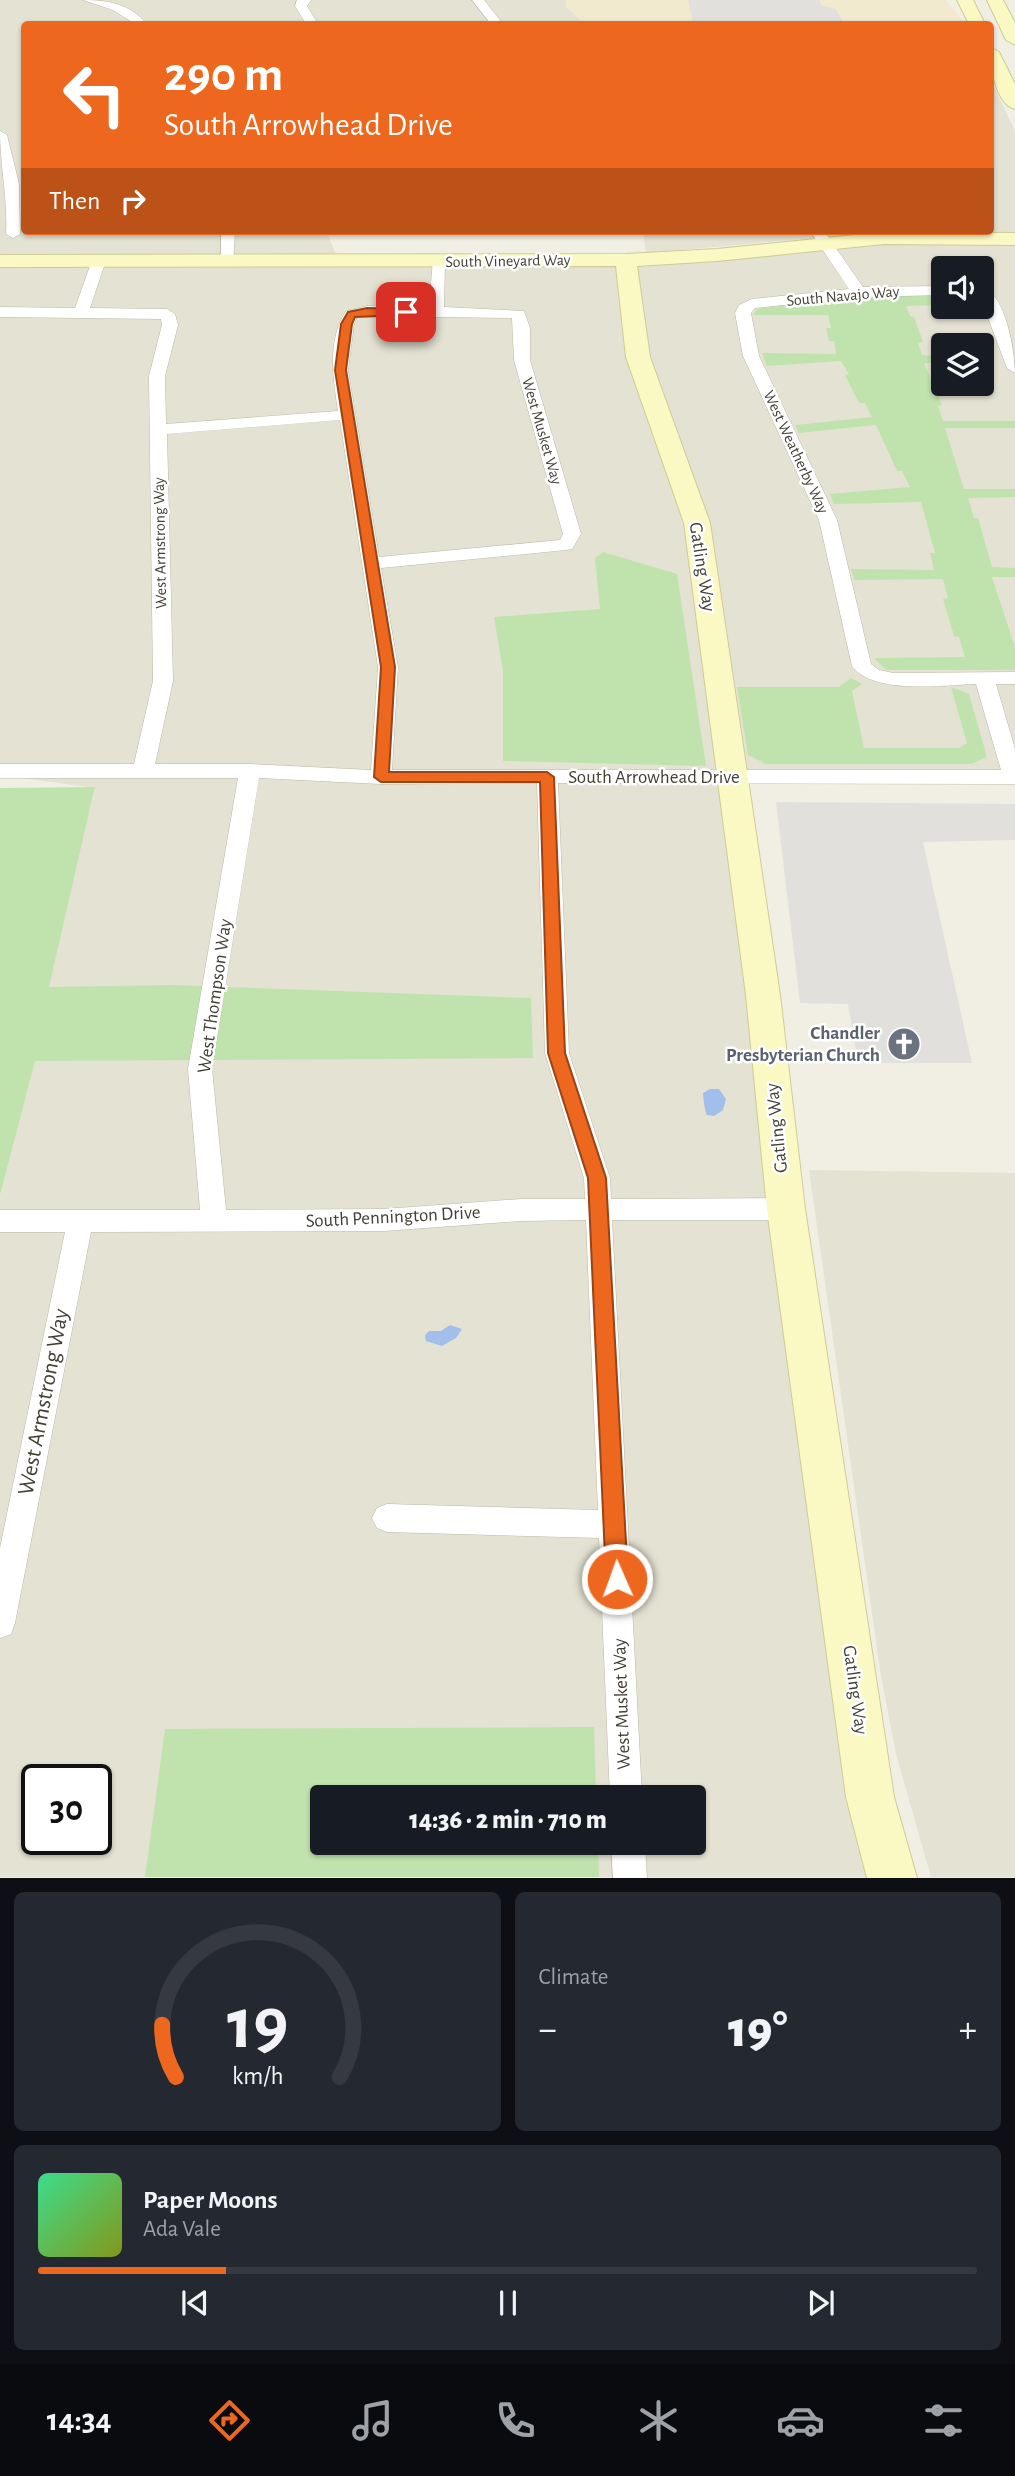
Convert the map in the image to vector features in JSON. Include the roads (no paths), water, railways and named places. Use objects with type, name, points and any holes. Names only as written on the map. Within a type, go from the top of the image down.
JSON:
[{"type":"street","points":[[89,0],[111,5],[131,14],[138,21]]},
{"type":"street","points":[[303,0],[301,6],[310,21]]},
{"type":"street","points":[[478,0],[495,21]]},
{"type":"street","points":[[965,0],[976,21]]},
{"type":"street","points":[[995,0],[1015,40]]},
{"type":"street","points":[[994,57],[1008,74],[1015,103]]},
{"type":"street","points":[[0,135],[12,162],[15,190],[13,234]]},
{"type":"street","points":[[228,235],[228,260]]},
{"type":"street","points":[[821,237],[859,292]]},
{"type":"street","name":"South Vineyard Way","points":[[0,261],[626,260],[717,255],[821,237],[1015,239]]},
{"type":"street","points":[[0,312],[81,312],[99,260]]},
{"type":"street","name":"Gatling Way","points":[[626,260],[638,357],[697,523],[763,995],[786,1209],[870,1797],[892,1878]]},
{"type":"street","points":[[436,312],[438,262]]},
{"type":"street","name":"South Navajo Way","points":[[744,308],[752,304],[859,292],[931,290]]},
{"type":"street","name":"West Weatherby Way","points":[[744,308],[751,355],[821,501],[862,666],[873,675],[892,679],[984,678]]},
{"type":"street","points":[[381,777],[388,667],[340,370],[346,324],[351,314],[367,311],[519,314]]},
{"type":"street","name":"West Armstrong Way","points":[[81,312],[167,314],[170,325],[156,376],[163,681],[143,771]]},
{"type":"street","points":[[994,313],[1015,368]]},
{"type":"street","name":"West Musket Way","points":[[519,314],[522,360],[572,534],[566,545]]},
{"type":"street","points":[[157,430],[346,415]]},
{"type":"street","points":[[371,563],[566,545]]},
{"type":"street","points":[[1014,777],[984,678],[1015,678]]},
{"type":"street","name":"South Arrowhead Drive","points":[[0,771],[250,771],[381,777],[1014,777]]},
{"type":"street","name":"West Thompson Way","points":[[213,1222],[201,1069],[250,771]]},
{"type":"street","name":"West Musket Way","points":[[547,777],[557,1053],[597,1178],[600,1211],[626,1785]]},
{"type":"street","name":"South Pennington Drive","points":[[0,1222],[384,1220],[521,1210],[786,1209]]},
{"type":"street","name":"West Armstrong Way","points":[[0,1623],[80,1223]]},
{"type":"street","points":[[387,1518],[615,1524]]},
{"type":"street","points":[[629,1855],[630,1878]]},
{"type":"water","points":[[710,1089],[719,1089],[726,1099],[723,1110],[714,1116],[707,1115],[704,1101],[703,1093]]},
{"type":"water","points":[[450,1325],[462,1329],[456,1338],[442,1346],[426,1341],[425,1335],[429,1331],[441,1331]]},
{"type":"place","name":"Chandler Presbyterian Church","points":[[904,1044]]}]
